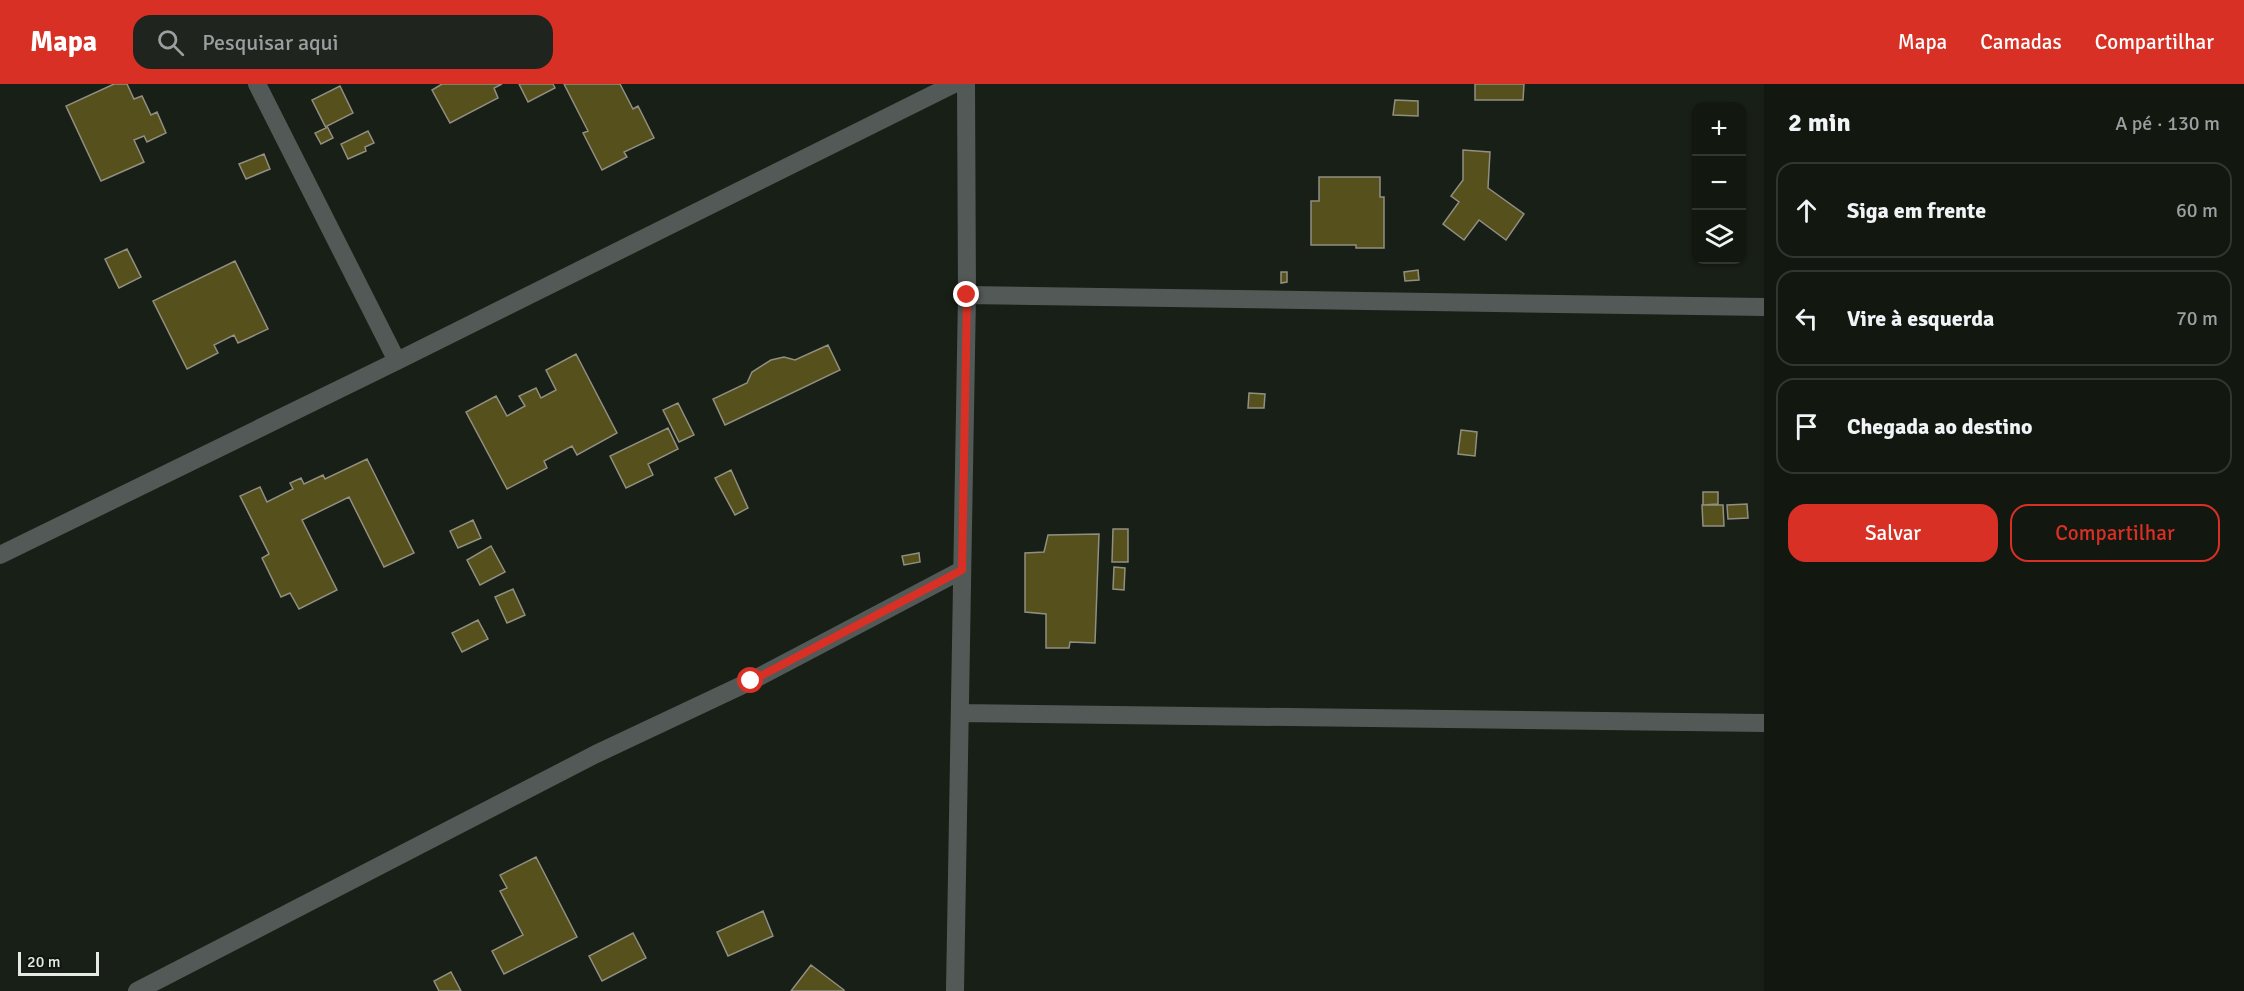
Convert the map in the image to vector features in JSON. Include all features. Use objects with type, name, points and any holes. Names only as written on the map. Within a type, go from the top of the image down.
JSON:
[{"type":"street","points":[[257,84],[396,361]]},
{"type":"street","points":[[0,555],[954,84]]},
{"type":"street","points":[[955,991],[967,295],[966,84]]},
{"type":"street","points":[[967,295],[1764,307]]},
{"type":"street","points":[[137,991],[597,754],[751,681],[962,570]]},
{"type":"street","points":[[960,713],[1764,723]]},
{"type":"building","points":[[114,84],[127,84],[134,99],[142,96],[151,115],[157,112],[166,133],[147,142],[144,136],[134,140],[144,162],[101,181],[66,106]]},
{"type":"building","points":[[442,84],[502,84],[494,88],[498,98],[450,123],[432,90]]},
{"type":"building","points":[[519,84],[553,84],[555,88],[528,102]]},
{"type":"building","points":[[564,84],[620,84],[633,109],[638,106],[654,138],[624,152],[627,157],[602,170],[583,133],[588,131]]},
{"type":"building","points":[[1475,84],[1524,84],[1523,100],[1475,100]]},
{"type":"building","points":[[340,86],[353,113],[327,126],[333,138],[321,144],[315,133],[326,128],[312,100]]},
{"type":"building","points":[[1395,100],[1418,101],[1418,116],[1393,115]]},
{"type":"building","points":[[368,131],[374,143],[365,147],[366,151],[348,159],[341,144]]},
{"type":"building","points":[[1463,150],[1490,152],[1488,188],[1524,214],[1506,240],[1479,220],[1464,240],[1443,224],[1459,202],[1451,196],[1463,180]]},
{"type":"building","points":[[264,154],[270,169],[246,179],[239,164]]},
{"type":"building","points":[[1319,177],[1380,177],[1380,197],[1384,197],[1384,248],[1356,248],[1356,245],[1311,245],[1311,201],[1319,201]]},
{"type":"building","points":[[127,249],[141,277],[119,288],[105,259]]},
{"type":"building","points":[[235,261],[268,329],[238,343],[234,335],[214,345],[218,353],[187,369],[153,301]]},
{"type":"building","points":[[1418,270],[1419,280],[1405,281],[1404,272]]},
{"type":"building","points":[[1281,272],[1287,272],[1287,282],[1281,283]]},
{"type":"building","points":[[828,345],[840,370],[725,425],[713,399],[747,383],[752,372],[771,360],[784,357],[795,360]]},
{"type":"building","points":[[576,354],[617,433],[577,455],[572,446],[544,461],[547,468],[507,489],[466,412],[496,396],[507,416],[525,406],[519,396],[536,388],[541,398],[556,390],[546,370]]},
{"type":"building","points":[[1249,393],[1265,394],[1264,408],[1248,408]]},
{"type":"building","points":[[678,403],[694,435],[679,442],[663,410]]},
{"type":"building","points":[[668,428],[678,449],[648,464],[653,475],[626,488],[610,456]]},
{"type":"building","points":[[1461,430],[1477,432],[1475,456],[1458,454]]},
{"type":"building","points":[[367,459],[414,553],[384,567],[349,497],[302,520],[337,590],[299,609],[290,593],[281,597],[262,558],[269,554],[240,496],[260,487],[267,502],[293,489],[290,483],[301,478],[304,484],[323,475],[325,479]]},
{"type":"building","points":[[731,470],[748,508],[735,515],[715,478]]},
{"type":"building","points":[[1703,492],[1718,492],[1718,504],[1703,505]]},
{"type":"building","points":[[1747,504],[1748,518],[1728,519],[1727,505]]},
{"type":"building","points":[[1702,505],[1723,505],[1724,526],[1703,526]]},
{"type":"building","points":[[473,520],[481,538],[458,548],[450,531]]},
{"type":"building","points":[[1113,529],[1128,529],[1128,562],[1112,562]]},
{"type":"building","points":[[1099,534],[1095,643],[1070,642],[1069,648],[1046,648],[1046,614],[1025,612],[1025,553],[1044,552],[1048,535]]},
{"type":"building","points":[[491,546],[505,572],[480,585],[467,560]]},
{"type":"building","points":[[919,553],[920,562],[904,565],[902,556]]},
{"type":"building","points":[[1114,567],[1125,568],[1124,590],[1113,589]]},
{"type":"building","points":[[513,589],[525,615],[507,623],[495,597]]},
{"type":"building","points":[[478,620],[488,639],[462,652],[452,633]]},
{"type":"building","points":[[536,857],[577,937],[504,974],[492,951],[523,935],[500,891],[507,888],[500,875]]},
{"type":"building","points":[[763,911],[773,936],[728,956],[717,932]]},
{"type":"building","points":[[633,933],[646,958],[602,981],[589,956]]},
{"type":"building","points":[[811,965],[844,990],[844,991],[791,991]]},
{"type":"building","points":[[451,972],[461,991],[439,991],[434,981]]},
{"type":"route","points":[[751,681],[962,570],[967,295]]}]
